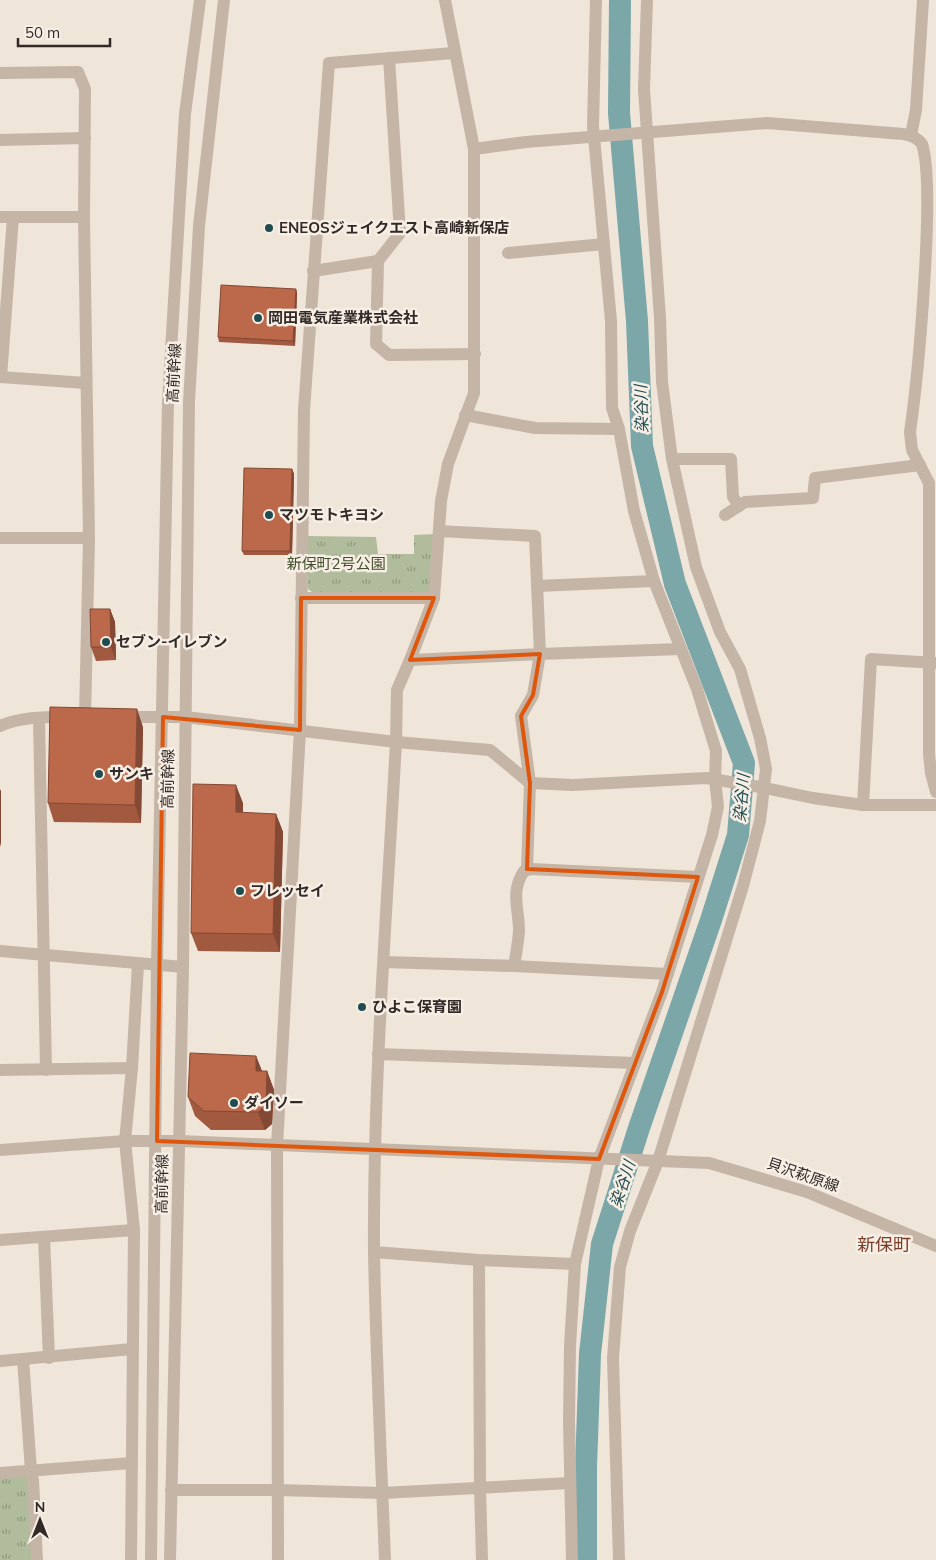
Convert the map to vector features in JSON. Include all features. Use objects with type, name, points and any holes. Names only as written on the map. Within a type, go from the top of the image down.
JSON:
[{"type":"street","name":"高前幹線","points":[[151,1560],[157,965],[169,392],[185,114],[200,0]]},
{"type":"street","name":"高前幹線","points":[[170,1560],[183,967],[188,402],[199,226],[224,0]]},
{"type":"street","points":[[385,1560],[374,1252],[378,1054],[396,742],[395,706],[397,690],[434,598],[441,501],[448,464],[474,393],[474,149],[445,0]]},
{"type":"street","points":[[572,1560],[570,1346],[575,1264],[602,1159],[668,974],[712,835],[718,807],[714,743],[697,689],[654,581],[634,511],[619,429],[612,408],[611,321],[596,137],[596,0]]},
{"type":"street","points":[[619,1560],[614,1358],[620,1267],[630,1231],[655,1161],[743,886],[760,821],[766,769],[753,712],[740,669],[720,632],[696,567],[672,459],[662,382],[660,318],[646,133],[644,90],[647,0]]},
{"type":"street","points":[[911,135],[916,110],[923,0]]},
{"type":"street","points":[[278,1560],[277,1146],[300,730],[304,410],[312,271],[329,63],[454,53]]},
{"type":"street","points":[[389,58],[400,233],[378,262],[376,344],[389,355],[475,354]]},
{"type":"street","points":[[0,73],[78,72],[85,89],[86,383],[95,717]]},
{"type":"street","points":[[474,149],[526,142],[767,123],[911,135],[926,150],[934,177],[935,232],[932,294],[910,432],[912,450],[929,483],[933,517],[930,773],[936,792]]},
{"type":"street","points":[[0,140],[85,138]]},
{"type":"street","points":[[84,217],[6,217],[1,377],[86,383]]},
{"type":"street","points":[[508,253],[604,244]]},
{"type":"street","points":[[312,271],[378,262]]},
{"type":"street","points":[[465,415],[536,428],[619,429]]},
{"type":"street","points":[[672,459],[731,459],[733,497],[739,506]]},
{"type":"street","points":[[725,515],[745,502],[813,498],[815,478],[920,465]]},
{"type":"street","points":[[439,531],[535,536],[540,654],[533,695],[522,716],[530,783],[527,870]]},
{"type":"street","points":[[0,538],[89,538]]},
{"type":"street","points":[[537,586],[654,581]]},
{"type":"street","points":[[301,598],[434,598]]},
{"type":"street","points":[[410,660],[681,649]]},
{"type":"street","points":[[863,805],[871,659],[932,663]]},
{"type":"street","points":[[0,726],[10,722],[38,718],[185,717],[396,742],[490,750],[530,783],[574,785],[706,778],[813,798],[863,805],[936,805]]},
{"type":"street","points":[[38,718],[46,1070]]},
{"type":"street","points":[[514,966],[518,936],[516,888],[524,871],[531,869],[698,877]]},
{"type":"street","points":[[0,951],[183,967]]},
{"type":"street","points":[[384,962],[668,974]]},
{"type":"street","points":[[131,1560],[134,1230],[125,1141],[132,1068],[138,964]]},
{"type":"street","points":[[378,1054],[635,1063]]},
{"type":"street","points":[[0,1070],[132,1068]]},
{"type":"street","name":"貝沢萩原線","points":[[0,1150],[125,1141],[180,1141],[709,1163],[807,1192],[936,1246]]},
{"type":"street","points":[[0,1240],[134,1230]]},
{"type":"street","points":[[44,1237],[49,1358]]},
{"type":"street","points":[[374,1252],[479,1260],[575,1264]]},
{"type":"street","points":[[479,1260],[482,1560]]},
{"type":"street","points":[[0,1361],[132,1349]]},
{"type":"street","points":[[23,1359],[33,1480],[36,1560]]},
{"type":"street","points":[[0,1473],[132,1463]]},
{"type":"street","points":[[171,1490],[278,1490],[382,1493],[570,1483]]},
{"type":"highlighted area","points":[[301,598],[434,598],[410,660],[540,654],[533,695],[521,716],[530,783],[527,869],[698,877],[662,992],[599,1159],[157,1141],[163,717],[300,730]]},
{"type":"green space","name":"新保町2号公園","points":[[435,534],[430,592],[312,592],[308,589],[307,536],[376,537],[378,554],[414,554],[414,535]]},
{"type":"green space","points":[[25,1476],[28,1479],[32,1560],[0,1560],[0,1478]]},
{"type":"building","name":"岡田電気産業株式会社","points":[[221,285],[296,289],[293,341],[218,337]]},
{"type":"building","name":"マツモトキヨシ","points":[[244,468],[292,469],[290,551],[242,551]]},
{"type":"building","points":[[90,609],[110,609],[111,647],[91,647]]},
{"type":"building","name":"サンキ","points":[[50,707],[137,709],[135,805],[48,803]]},
{"type":"building","name":"フレッセイ","points":[[193,784],[236,785],[236,812],[276,814],[273,934],[191,933]]},
{"type":"building","name":"ダイソー","points":[[190,1053],[256,1056],[256,1071],[267,1071],[266,1106],[258,1112],[204,1111],[188,1097]]},
{"type":"waterway","name":"染谷川","points":[[586,1560],[586,1467],[590,1354],[602,1244],[738,835],[744,763],[675,584],[642,446],[637,321],[619,113],[620,0]]},
{"type":"place","name":"ENEOSジェイクエスト高崎新保店","points":[[269,228]]},
{"type":"place","name":"岡田電気産業株式会社","points":[[258,318]]},
{"type":"place","name":"マツモトキヨシ","points":[[269,515]]},
{"type":"place","name":"セブン-イレブン","points":[[106,642]]},
{"type":"place","name":"サンキ","points":[[99,774]]},
{"type":"place","name":"フレッセイ","points":[[240,891]]},
{"type":"place","name":"ひよこ保育園","points":[[362,1007]]},
{"type":"place","name":"ダイソー","points":[[234,1103]]},
{"type":"district","name":"新保町","points":[[884,1245]]}]
